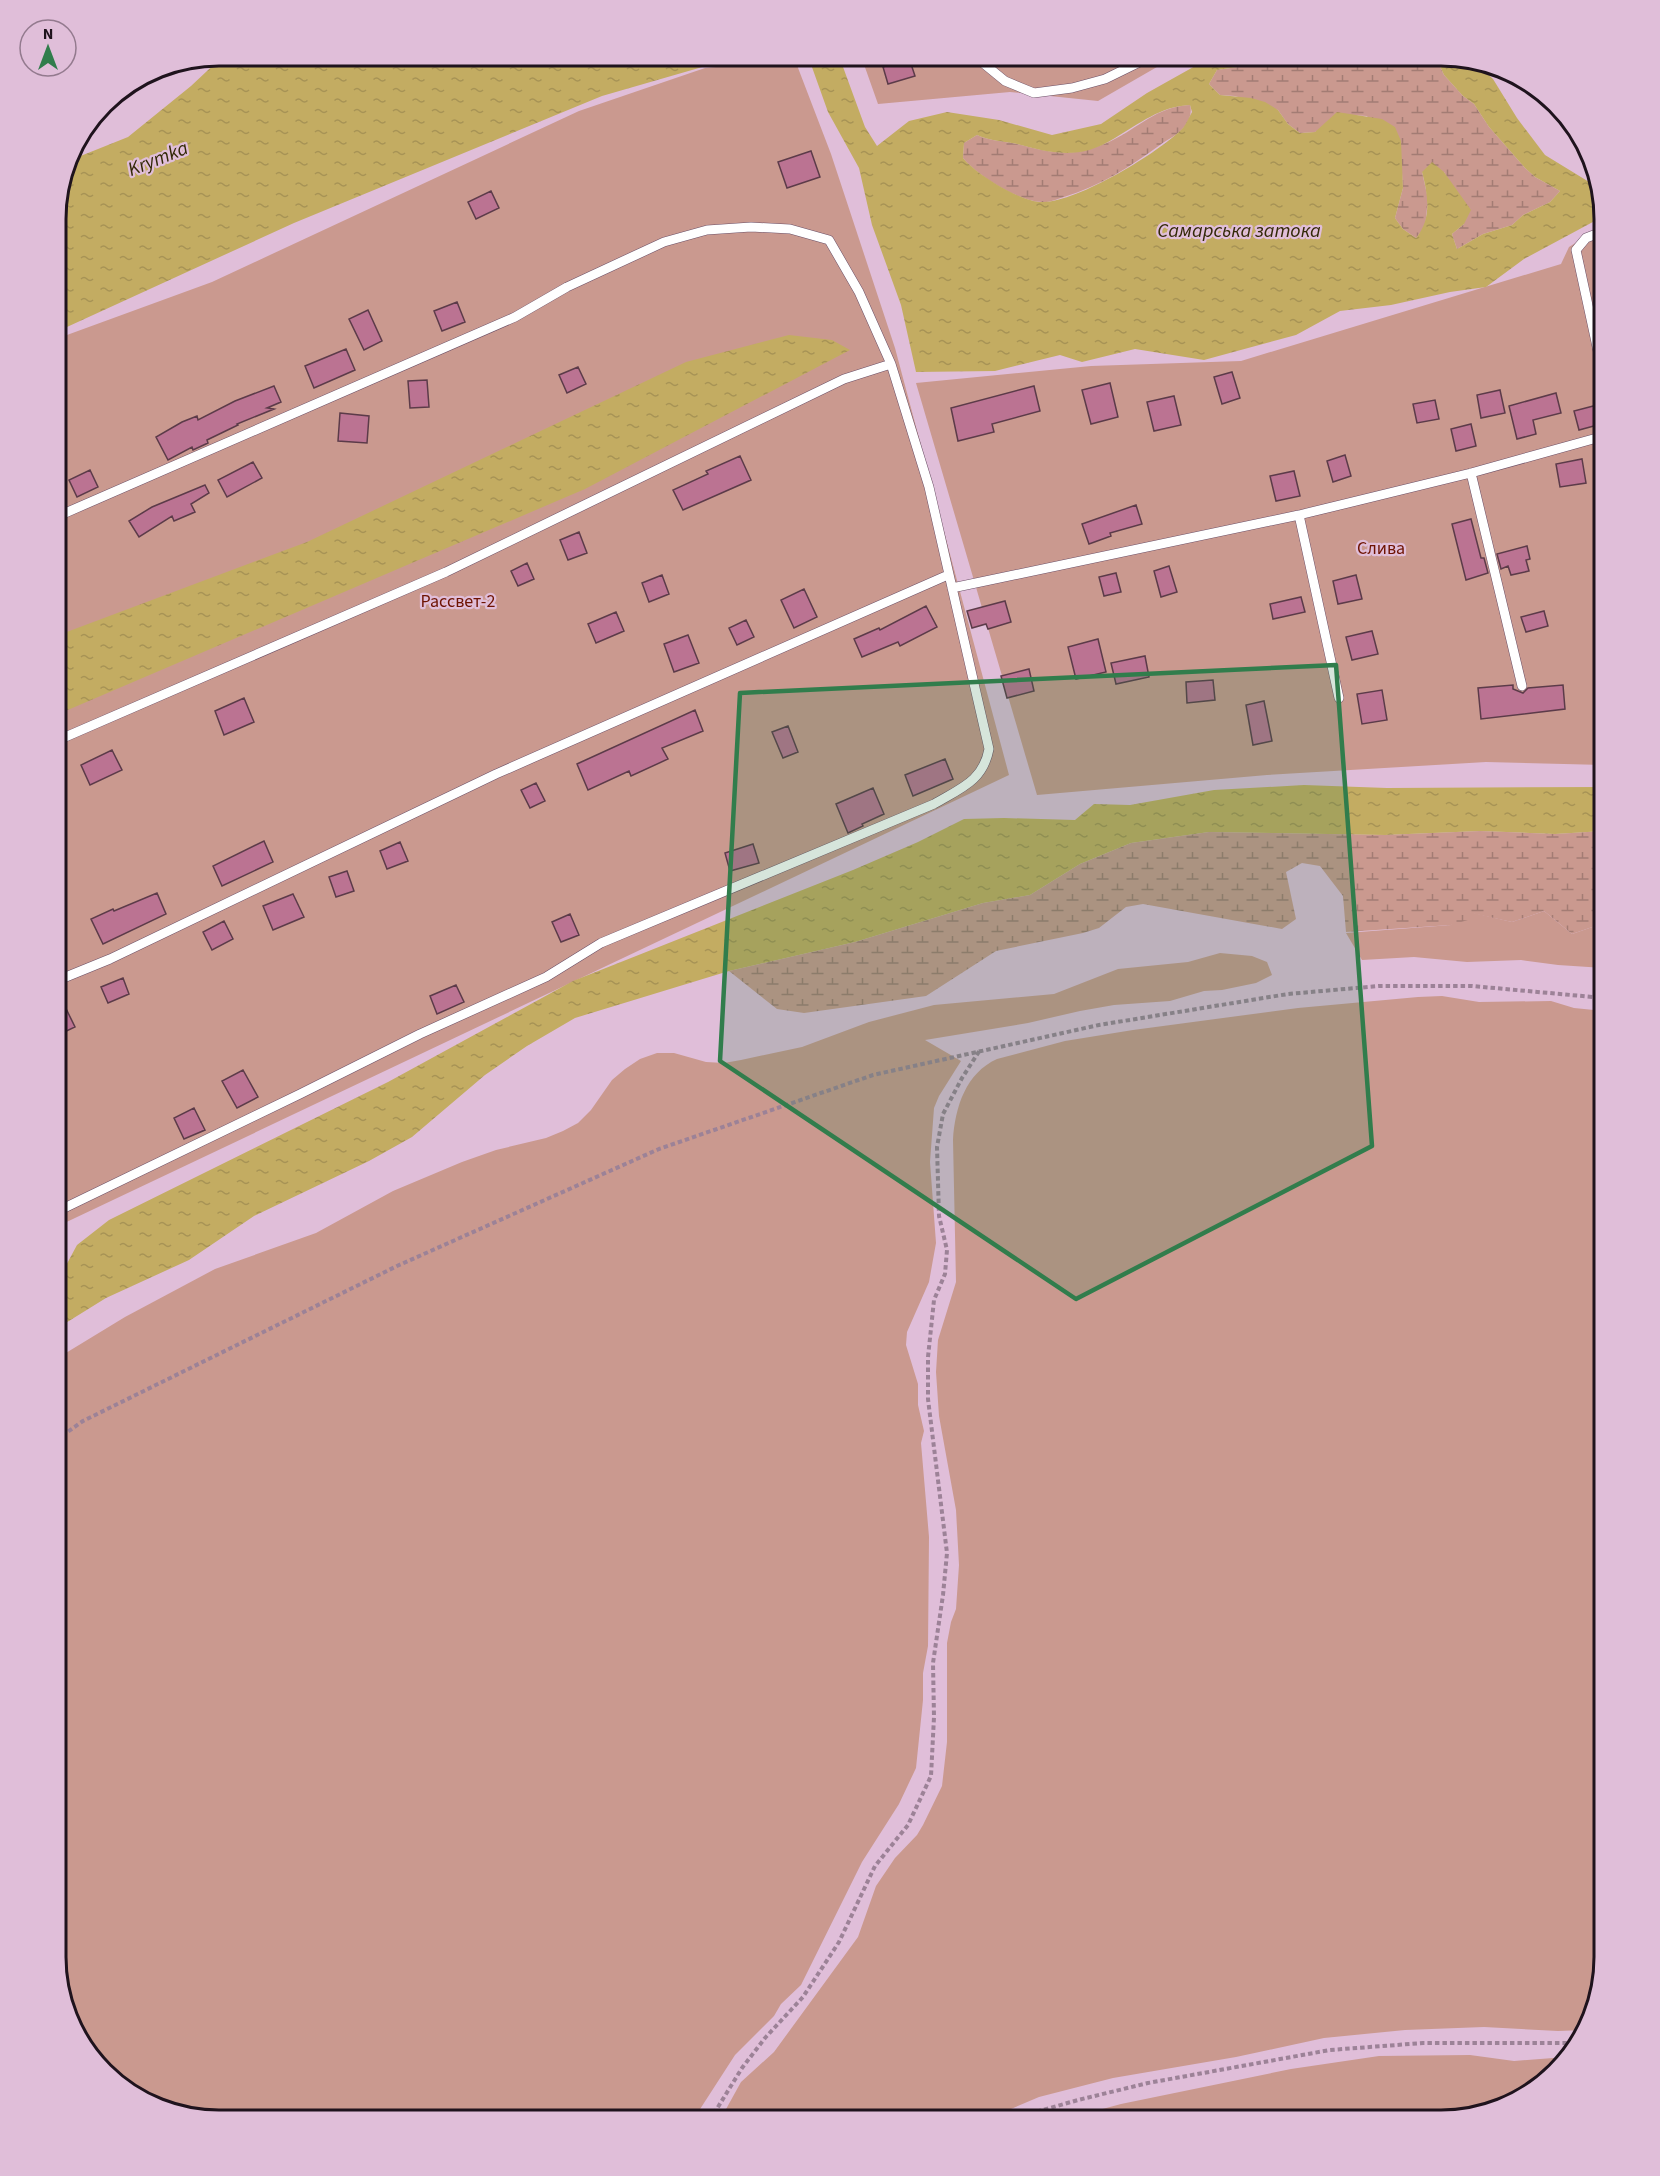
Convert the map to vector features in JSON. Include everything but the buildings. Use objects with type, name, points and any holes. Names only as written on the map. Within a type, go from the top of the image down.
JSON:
[{"type":"lane","points":[[987,66],[1005,81],[1034,93],[1072,88],[1105,79],[1132,66]]},
{"type":"lane","points":[[66,513],[515,316],[567,287],[664,242],[707,230],[750,226],[790,229],[830,240],[859,292],[891,364],[929,487],[989,749],[986,765],[970,783],[934,804],[601,943],[546,977],[420,1034],[66,1207]]},
{"type":"lane","points":[[1594,235],[1586,238],[1576,250],[1594,330]]},
{"type":"lane","points":[[66,737],[446,572],[834,384],[891,364]]},
{"type":"lane","points":[[952,588],[1299,515],[1471,473],[1594,439]]},
{"type":"lane","points":[[1471,473],[1522,686]]},
{"type":"lane","points":[[1299,515],[1339,698]]},
{"type":"lane","points":[[66,977],[110,959],[496,774],[948,575]]},
{"type":"path","points":[[66,1433],[83,1421],[397,1266],[658,1149],[873,1076],[980,1050],[1099,1025],[1288,994],[1379,986],[1472,986],[1594,997]]},
{"type":"path","points":[[717,2110],[742,2068],[765,2037],[802,1997],[839,1942],[875,1866],[908,1825],[931,1776],[934,1717],[933,1663],[943,1595],[946,1552],[928,1399],[928,1357],[934,1300],[945,1275],[947,1250],[939,1216],[937,1147],[943,1114],[980,1050]]},
{"type":"path","points":[[1045,2110],[1148,2083],[1330,2050],[1423,2043],[1567,2043]]},
{"type":"highlighted area","points":[[1336,665],[1372,1146],[1076,1299],[720,1061],[740,693]]},
{"type":"green space","name":"Рассвет-2","points":[[797,66],[831,154],[895,348],[1009,775],[66,1222],[66,335],[212,282],[579,111],[705,68]]},
{"type":"green space","points":[[865,66],[1159,66],[1098,101],[1010,92],[878,104]]},
{"type":"green space","points":[[1440,66],[1444,75],[1463,96],[1474,104],[1489,127],[1525,168],[1535,177],[1560,191],[1550,202],[1523,215],[1512,225],[1483,234],[1457,249],[1452,234],[1464,224],[1452,185],[1444,172],[1422,172],[1428,199],[1425,227],[1416,238],[1403,229],[1395,218],[1403,188],[1402,173],[1367,116],[1352,115],[1315,132],[1300,133],[1288,124],[1278,110],[1235,96],[1220,95],[1209,84],[1217,70],[1237,67]]},
{"type":"green space","points":[[1190,105],[1191,113],[1188,121],[1173,137],[1102,182],[1050,201],[1032,201],[1010,192],[988,180],[963,158],[964,143],[977,135],[1054,152],[1086,150],[1111,141],[1167,110]]},
{"type":"green space","name":"Слива","points":[[1594,231],[1594,765],[1486,762],[1267,775],[1037,795],[916,383],[1091,366],[1241,361],[1561,264],[1569,247]]},
{"type":"green space","points":[[1480,831],[1555,834],[1594,832],[1594,926],[1572,934],[1544,911],[1512,922],[1462,911],[1468,920],[1451,925],[1346,932],[1343,896],[1320,866],[1302,863],[1286,872],[1296,919],[1282,929],[1143,904],[1126,907],[1099,928],[996,951],[926,996],[804,1013],[777,1009],[729,971],[855,942],[983,903],[1030,895],[1080,864],[1131,843],[1209,832],[1385,835]]},
{"type":"green space","points":[[1461,910],[1512,922],[1544,911],[1572,934],[1594,926],[1594,967],[1521,960],[1467,962],[1414,957],[1362,960],[1346,933],[1451,925]]},
{"type":"green space","points":[[1220,953],[1252,956],[1267,962],[1272,975],[1256,983],[1204,991],[1170,1001],[1114,1005],[1028,1023],[925,1040],[961,1061],[934,1108],[930,1162],[936,1243],[929,1282],[907,1332],[906,1345],[918,1384],[918,1405],[924,1431],[921,1443],[929,1537],[928,1646],[923,1673],[923,1700],[916,1768],[899,1804],[862,1862],[801,1985],[735,2055],[699,2110],[199,2109],[179,2105],[142,2090],[111,2065],[86,2034],[71,1997],[67,1977],[66,1353],[125,1317],[215,1269],[316,1233],[393,1191],[462,1162],[563,1131],[578,1123],[591,1110],[612,1080],[625,1069],[640,1059],[657,1053],[674,1053],[706,1062],[724,1063],[802,1047],[869,1022],[934,1005],[1054,994],[1118,969],[1188,962]]},
{"type":"green space","points":[[1442,996],[1479,1002],[1551,1001],[1574,1008],[1594,1010],[1594,1957],[1589,1997],[1576,2030],[1484,2027],[1405,2030],[1324,2038],[1236,2057],[1113,2078],[1039,2097],[1008,2110],[726,2110],[741,2082],[774,2052],[858,1937],[876,1886],[895,1858],[917,1835],[942,1786],[947,1742],[947,1643],[956,1609],[959,1565],[956,1510],[939,1416],[936,1372],[938,1340],[956,1282],[954,1128],[964,1092],[970,1082],[986,1065],[997,1059],[1065,1041],[1298,1008]]},
{"type":"green space","points":[[1470,2055],[1514,2061],[1556,2058],[1542,2072],[1509,2094],[1481,2105],[1461,2109],[1099,2110],[1291,2069],[1379,2056]]},
{"type":"water","name":"Krymka","points":[[212,66],[219,66],[706,66],[602,96],[294,223],[66,327],[66,209],[71,179],[80,156],[128,137]]},
{"type":"water","name":"Самарська затока","points":[[812,66],[843,66],[865,127],[877,146],[909,121],[947,112],[999,120],[1052,135],[1101,124],[1147,93],[1195,66],[1248,66],[1217,70],[1209,84],[1220,95],[1251,98],[1265,102],[1278,110],[1288,124],[1300,133],[1315,132],[1337,112],[1382,119],[1395,127],[1401,141],[1403,188],[1395,218],[1403,229],[1416,238],[1427,215],[1426,189],[1422,172],[1432,162],[1444,172],[1471,210],[1464,224],[1452,234],[1457,249],[1483,234],[1512,225],[1523,215],[1550,202],[1560,191],[1535,177],[1525,168],[1489,127],[1474,104],[1463,96],[1444,75],[1440,66],[1451,66],[1487,73],[1545,155],[1590,182],[1594,221],[1524,259],[1486,287],[1391,305],[1340,311],[1296,335],[1204,360],[1135,349],[1082,362],[1060,355],[995,371],[916,372],[901,305],[872,225],[859,168],[828,112]],"holes":[[[1190,105],[1192,112],[1183,128],[1156,150],[1117,174],[1057,200],[1033,201],[1011,193],[978,172],[963,158],[964,143],[977,135],[1055,152],[1090,150],[1160,112]]]},
{"type":"water","points":[[789,335],[832,340],[850,350],[585,489],[66,711],[66,632],[307,542],[686,362]]},
{"type":"water","points":[[1304,785],[1387,788],[1594,787],[1594,832],[1555,834],[1480,831],[1385,835],[1209,832],[1131,843],[1080,864],[1030,895],[983,903],[855,942],[729,971],[575,1018],[527,1046],[485,1075],[412,1137],[369,1161],[254,1216],[189,1260],[106,1298],[66,1323],[66,1265],[77,1245],[109,1220],[388,1082],[573,981],[853,870],[964,819],[1075,820],[1094,804],[1130,805],[1214,790]]}]
